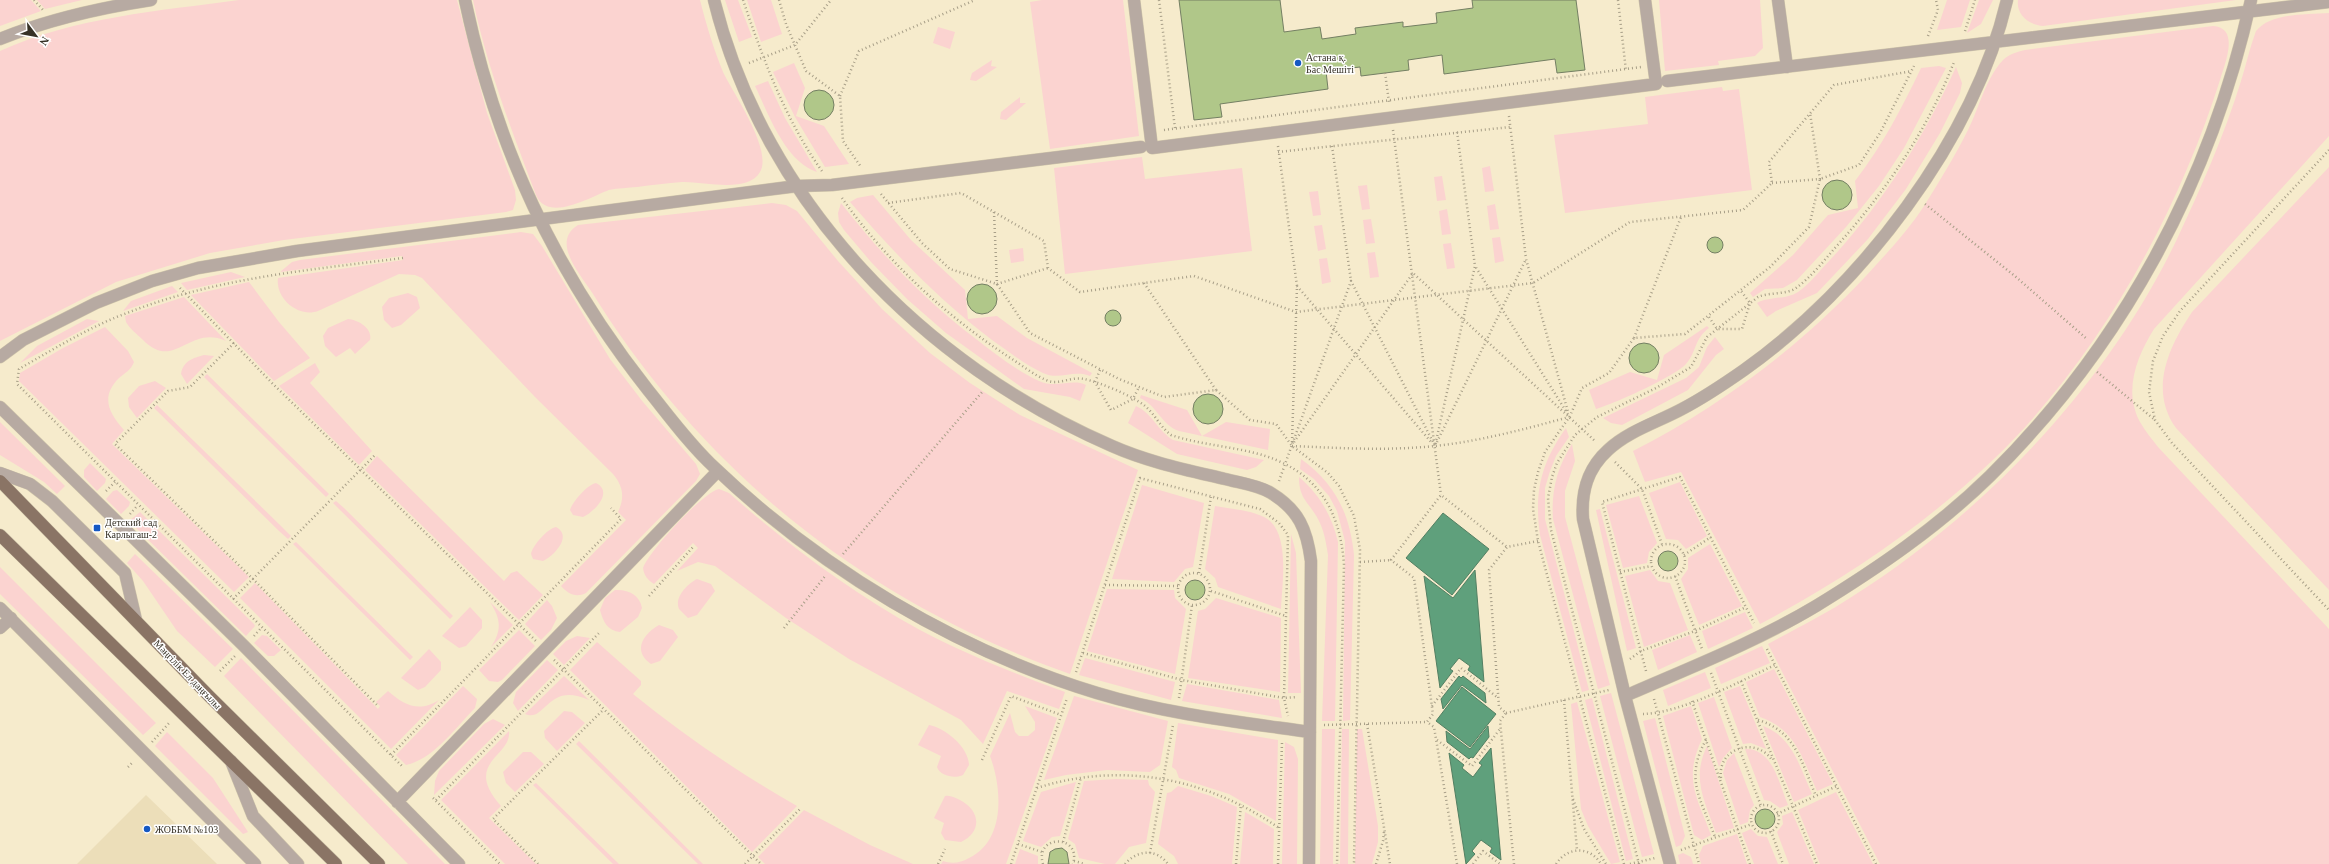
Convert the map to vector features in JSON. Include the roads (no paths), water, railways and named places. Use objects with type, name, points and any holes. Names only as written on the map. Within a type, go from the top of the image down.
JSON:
[{"type":"main road","name":"Мәңгілік Ел даңғылы","points":[[0,481],[379,864]]},
{"type":"main road","points":[[0,535],[336,864]]},
{"type":"street","points":[[0,39],[30,27],[101,8],[151,0]]},
{"type":"street","points":[[465,0],[475,45],[502,129],[538,220],[568,275],[619,354],[669,416],[718,471],[779,525],[834,565],[892,601],[978,647],[1049,676],[1098,693],[1171,711],[1310,732]]},
{"type":"street","points":[[714,0],[736,70],[760,123],[797,186],[869,276],[901,310],[938,343],[991,381],[1060,423],[1115,448],[1165,464],[1258,487],[1268,491],[1288,506],[1298,517],[1305,531],[1311,561],[1309,864]]},
{"type":"street","points":[[1134,0],[1152,148],[1656,84],[1645,0]]},
{"type":"street","points":[[1778,0],[1787,67]]},
{"type":"street","points":[[1670,864],[1625,696],[1583,519],[1582,502],[1590,471],[1609,448],[1713,390],[1745,369],[1801,325],[1857,270],[1915,196],[1965,110],[1984,68],[2007,0]]},
{"type":"street","points":[[1667,81],[1993,43],[2249,6],[2329,2]]},
{"type":"street","points":[[1625,696],[1764,635],[1815,607],[1880,565],[1935,524],[1988,478],[2067,393],[2099,349],[2152,267],[2183,207],[2207,147],[2233,69],[2249,6]]},
{"type":"street","points":[[0,357],[23,340],[90,306],[152,280],[198,268],[297,250],[797,186],[832,185],[1141,147]]},
{"type":"street","points":[[0,407],[244,646],[459,864]]},
{"type":"street","points":[[398,802],[718,471]]},
{"type":"street","points":[[0,473],[30,484],[52,501],[125,573],[136,620]]},
{"type":"street","points":[[0,608],[255,864]]},
{"type":"street","points":[[0,628],[10,618]]},
{"type":"street","points":[[230,761],[253,816],[298,864]]},
{"type":"place","name":"Астана қ. Бас Мешіті","points":[[1298,63]]},
{"type":"place","name":"Детский сад Карлыгаш-2","points":[[97,528]]},
{"type":"place","name":"ЖОББМ №103","points":[[147,829]]}]
